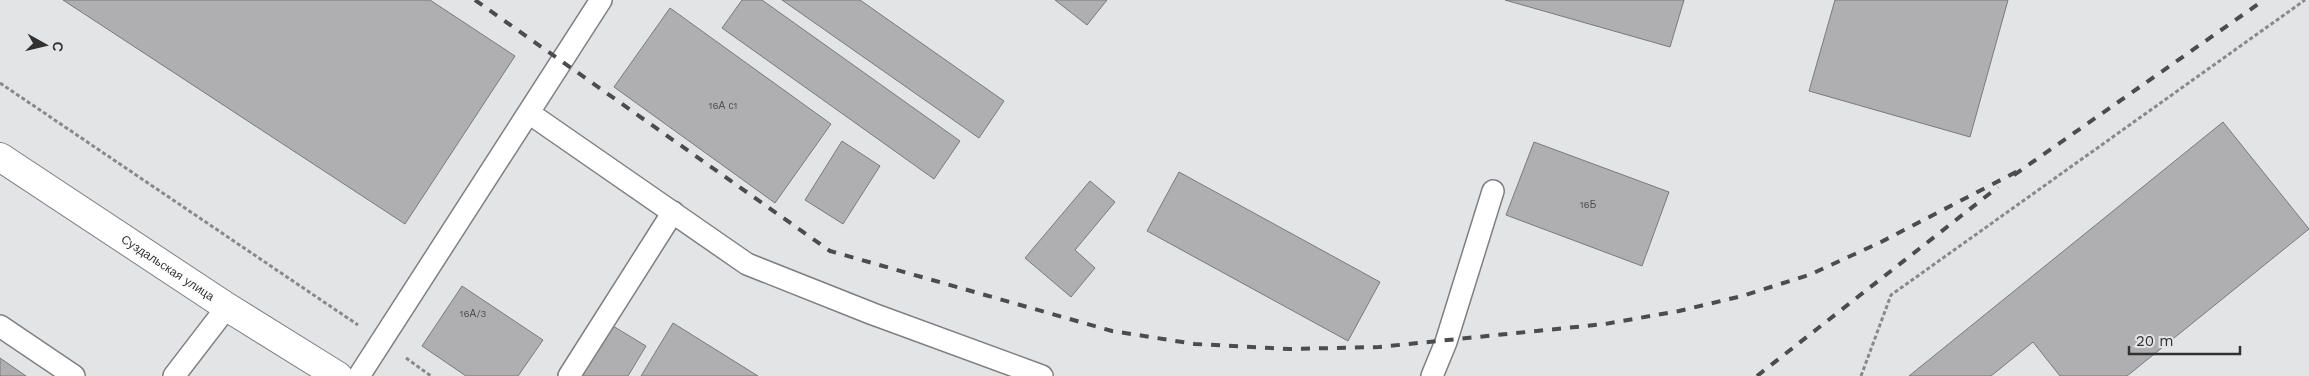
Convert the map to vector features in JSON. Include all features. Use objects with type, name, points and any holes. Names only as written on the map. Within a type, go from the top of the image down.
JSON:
[{"type":"main road","name":"Суздальская улица","points":[[0,157],[227,307],[338,376]]},
{"type":"lane","points":[[359,376],[601,0]]},
{"type":"lane","points":[[529,113],[747,264],[873,314],[1042,376]]},
{"type":"lane","points":[[1432,376],[1446,342],[1493,191]]},
{"type":"lane","points":[[569,376],[673,212]]},
{"type":"lane","points":[[174,376],[227,307]]},
{"type":"lane","points":[[0,326],[74,376]]},
{"type":"path","points":[[1861,376],[1891,295],[2305,0]]},
{"type":"path","points":[[0,83],[431,376]]},
{"type":"building","points":[[63,0],[430,0],[515,56],[405,224]]},
{"type":"building","points":[[742,0],[762,0],[960,141],[934,179],[722,28]]},
{"type":"building","points":[[782,0],[860,0],[1004,101],[979,138]]},
{"type":"building","points":[[1055,0],[1107,0],[1087,25]]},
{"type":"building","points":[[1505,0],[1684,0],[1670,47]]},
{"type":"building","points":[[1835,0],[2008,0],[1970,137],[1809,91]]},
{"type":"building","points":[[670,8],[831,124],[775,203],[614,87]]},
{"type":"building","points":[[2223,122],[2309,229],[2127,376],[2060,376],[2033,342],[1991,376],[1909,376]]},
{"type":"building","points":[[842,141],[880,166],[843,224],[805,200]]},
{"type":"building","points":[[1534,142],[1669,192],[1642,266],[1506,215]]},
{"type":"building","points":[[1179,172],[1380,282],[1348,341],[1147,231]]},
{"type":"building","points":[[1090,181],[1115,202],[1075,250],[1095,268],[1071,297],[1025,258]]},
{"type":"building","points":[[462,286],[543,340],[518,376],[466,376],[422,346]]},
{"type":"building","points":[[608,323],[646,346],[628,376],[576,376]]},
{"type":"building","points":[[673,323],[758,376],[641,376]]},
{"type":"building","points":[[0,358],[26,376],[0,376]]},
{"type":"railway","points":[[475,0],[830,251],[1112,331],[1195,344],[1289,349],[1379,347],[1605,324],[1679,311],[1742,296],[1809,275],[1881,242],[2018,171]]},
{"type":"railway","points":[[2014,175],[2264,0]]},
{"type":"railway","points":[[1757,376],[1998,187]]}]
